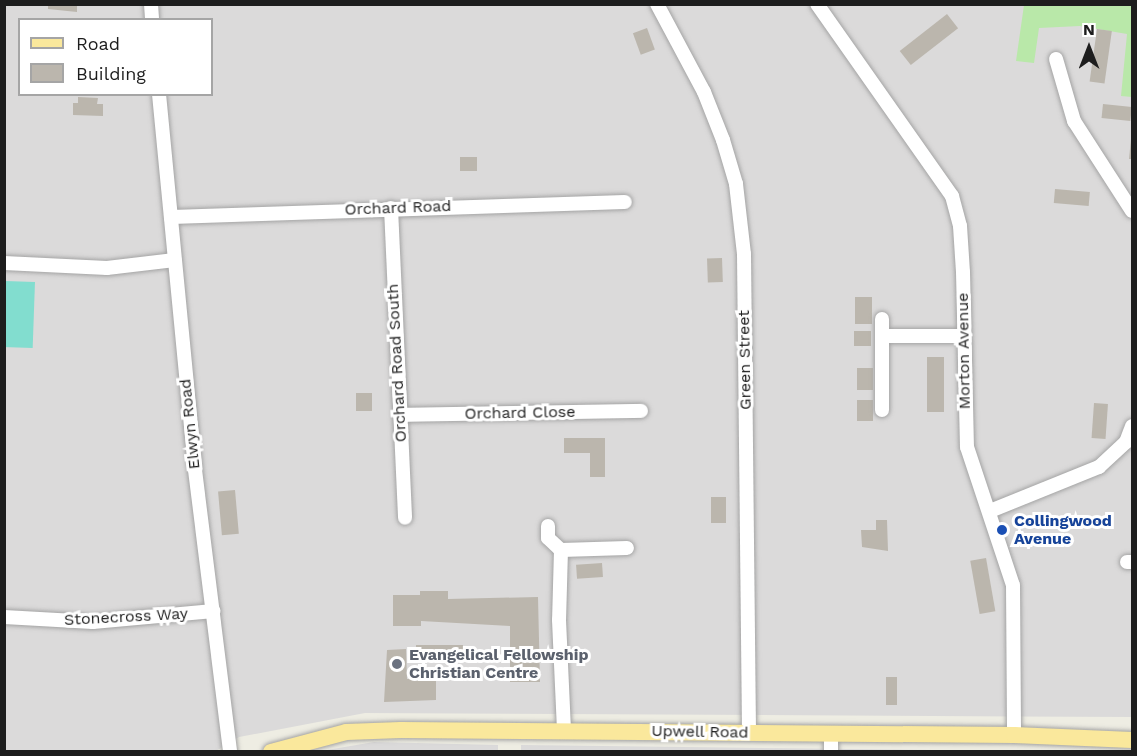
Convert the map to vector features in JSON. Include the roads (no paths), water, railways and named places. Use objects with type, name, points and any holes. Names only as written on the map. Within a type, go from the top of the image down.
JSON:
[{"type":"main road","name":"Upwell Road","points":[[270,752],[346,732],[564,730],[1014,735],[1126,744]]},
{"type":"street","name":"Green Street","points":[[657,4],[704,92],[723,140],[740,219],[744,254],[748,733]]},
{"type":"street","name":"Morton Avenue","points":[[818,4],[952,196],[960,226],[967,447],[990,511],[1012,585],[1014,735]]},
{"type":"street","points":[[1056,59],[1074,121],[1132,211]]},
{"type":"street","name":"Elwyn Road","points":[[159,96],[175,260],[230,752]]},
{"type":"street","name":"Orchard Road","points":[[171,217],[625,202]]},
{"type":"street","name":"Orchard Road South","points":[[391,208],[405,518]]},
{"type":"street","points":[[4,263],[107,267],[175,260]]},
{"type":"street","points":[[882,319],[882,410]]},
{"type":"street","points":[[882,336],[962,336]]},
{"type":"street","name":"Orchard Close","points":[[400,415],[641,411]]},
{"type":"street","points":[[990,511],[1099,467],[1126,442],[1132,426]]},
{"type":"street","points":[[548,526],[548,538],[561,550],[627,548]]},
{"type":"street","points":[[561,550],[564,730]]},
{"type":"street","name":"Stonecross Way","points":[[4,617],[93,622],[213,611]]},
{"type":"street","points":[[831,734],[831,752]]},
{"type":"place","name":"Collingwood Avenue","points":[[1002,530]]},
{"type":"place","name":"Evangelical Fellowship Christian Centre","points":[[397,664]]}]
